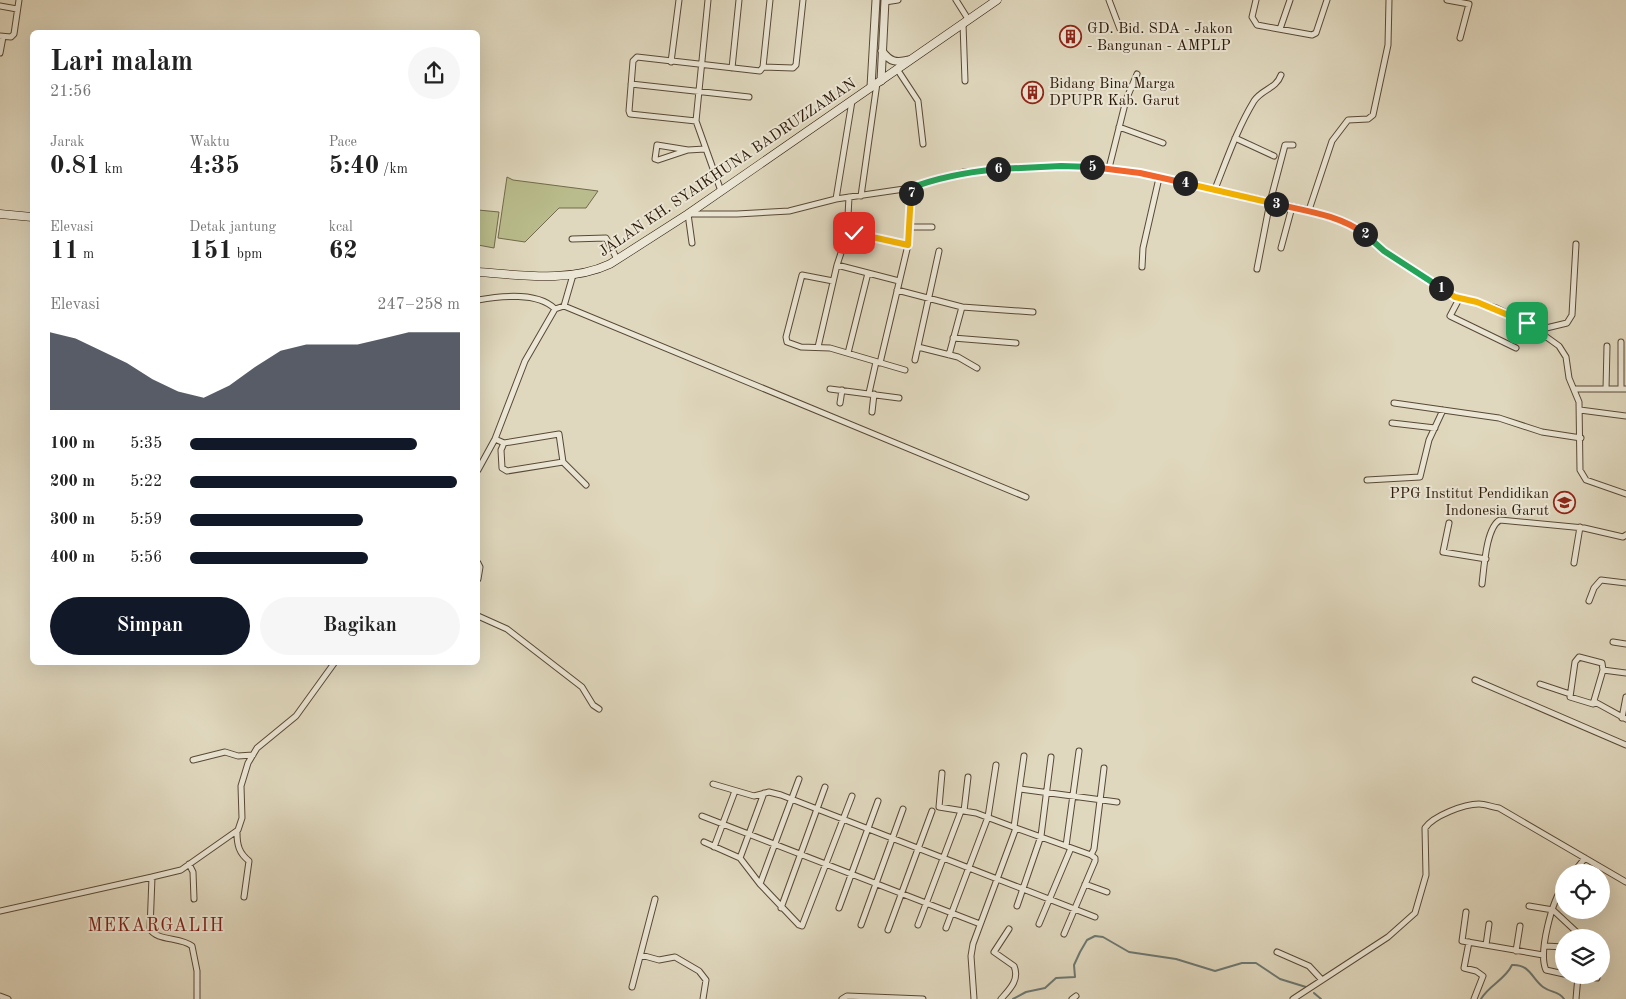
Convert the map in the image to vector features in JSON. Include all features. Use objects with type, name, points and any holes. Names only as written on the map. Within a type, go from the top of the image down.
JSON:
[{"type":"main road","name":"JALAN KH. SYAIKHUNA BADRUZZAMAN","points":[[480,272],[573,275],[599,269],[688,214],[997,0]]},
{"type":"main road","points":[[0,214],[30,217]]},
{"type":"street","points":[[0,53],[1,36],[11,37],[14,34],[19,0]]},
{"type":"street","points":[[672,62],[679,0]]},
{"type":"street","points":[[708,0],[696,121],[721,191]]},
{"type":"street","points":[[732,68],[739,0]]},
{"type":"street","points":[[763,67],[770,0]]},
{"type":"street","points":[[696,121],[630,114],[630,84],[633,61],[637,57],[758,71],[763,67],[793,68],[796,65],[803,0]]},
{"type":"street","points":[[876,0],[876,84]]},
{"type":"street","points":[[861,196],[881,51],[885,1],[898,0]]},
{"type":"street","points":[[956,0],[965,22],[965,81]]},
{"type":"street","points":[[1109,0],[1120,29]]},
{"type":"street","points":[[1256,0],[1252,17],[1254,23],[1314,34],[1327,0]]},
{"type":"street","points":[[1280,29],[1290,0]]},
{"type":"street","points":[[1308,210],[1335,136],[1346,121],[1368,120],[1373,115],[1388,45],[1389,0]]},
{"type":"street","points":[[1447,0],[1469,4],[1460,38]]},
{"type":"street","points":[[0,6],[17,9]]},
{"type":"street","points":[[881,51],[887,59],[893,62],[910,60]]},
{"type":"street","points":[[897,69],[918,100],[924,144]]},
{"type":"street","points":[[1109,168],[1126,100],[1138,74]]},
{"type":"street","points":[[1216,189],[1235,138],[1256,99],[1278,82],[1281,75]]},
{"type":"street","points":[[630,84],[698,93],[749,97]]},
{"type":"street","points":[[836,199],[852,100]]},
{"type":"street","points":[[1119,127],[1163,143]]},
{"type":"street","points":[[1235,138],[1274,156]]},
{"type":"street","points":[[1257,269],[1270,202],[1286,144],[1293,145]]},
{"type":"street","points":[[688,150],[658,160],[655,159],[657,145],[688,150],[705,149]]},
{"type":"street","points":[[692,243],[688,214],[773,212],[836,199],[911,188],[972,171],[1061,166],[1109,168],[1216,189],[1308,210],[1349,224],[1360,230],[1384,251],[1459,299],[1496,308],[1538,330],[1564,352],[1569,378],[1576,389],[1580,410],[1580,470],[1583,477],[1626,494]]},
{"type":"street","points":[[1142,267],[1144,242],[1159,178]]},
{"type":"street","points":[[872,412],[871,394],[908,245],[911,188]]},
{"type":"street","points":[[818,347],[837,265],[847,235],[849,197]]},
{"type":"street","points":[[1281,248],[1292,207]]},
{"type":"street","points":[[910,227],[932,227]]},
{"type":"street","points":[[854,233],[908,245]]},
{"type":"street","points":[[572,239],[606,238],[617,259]]},
{"type":"street","points":[[1538,330],[1567,323],[1570,320],[1573,311],[1576,244]]},
{"type":"street","points":[[914,360],[930,298],[939,251]]},
{"type":"street","points":[[837,265],[899,281]]},
{"type":"street","points":[[848,353],[868,273]]},
{"type":"street","points":[[564,306],[573,275]]},
{"type":"street","points":[[833,281],[802,275],[786,337],[789,344],[848,353],[905,370]]},
{"type":"street","points":[[897,290],[962,307],[1033,312]]},
{"type":"street","points":[[480,300],[536,299],[549,302],[555,309]]},
{"type":"street","points":[[1459,299],[1450,316],[1516,348]]},
{"type":"street","points":[[480,466],[495,439],[525,360],[555,309],[564,306],[1026,497]]},
{"type":"street","points":[[949,355],[962,307]]},
{"type":"street","points":[[953,338],[1016,343]]},
{"type":"street","points":[[1576,389],[1623,389],[1621,342]]},
{"type":"street","points":[[1606,389],[1607,346]]},
{"type":"street","points":[[918,347],[968,361],[977,368]]},
{"type":"street","points":[[830,389],[899,398]]},
{"type":"street","points":[[840,403],[842,390]]},
{"type":"street","points":[[1394,403],[1499,418],[1542,432],[1581,438]]},
{"type":"street","points":[[1367,480],[1420,476],[1429,440],[1444,410]]},
{"type":"street","points":[[1580,410],[1626,416]]},
{"type":"street","points":[[1392,423],[1435,428]]},
{"type":"street","points":[[495,439],[504,443],[556,433],[560,436],[563,462],[586,485]]},
{"type":"street","points":[[504,443],[501,459],[502,468],[507,471],[563,462]]},
{"type":"street","points":[[1482,584],[1488,538],[1500,520],[1580,527],[1623,537],[1626,535]]},
{"type":"street","points":[[1449,524],[1444,553],[1486,559]]},
{"type":"street","points":[[1574,562],[1580,527]]},
{"type":"street","points":[[1589,601],[1594,588],[1601,580],[1626,583]]},
{"type":"street","points":[[480,617],[506,629],[582,687],[593,705],[599,709]]},
{"type":"street","points":[[1613,642],[1626,644]]},
{"type":"street","points":[[1595,702],[1603,670],[1600,662],[1579,657],[1575,662],[1570,694],[1572,699],[1589,704],[1595,702],[1624,719],[1626,697]]},
{"type":"street","points":[[0,911],[181,870],[238,830],[242,818],[240,786],[243,774],[253,755],[266,739],[296,716],[333,665]]},
{"type":"street","points":[[1603,670],[1626,673]]},
{"type":"street","points":[[1475,680],[1626,745]]},
{"type":"street","points":[[1540,684],[1570,694]]},
{"type":"street","points":[[1039,924],[1068,847],[1079,751]]},
{"type":"street","points":[[193,760],[225,752],[238,756],[253,755]]},
{"type":"street","points":[[974,999],[970,956],[1015,828],[1024,756]]},
{"type":"street","points":[[1017,906],[1041,836],[1050,757]]},
{"type":"street","points":[[946,928],[988,817],[996,766]]},
{"type":"street","points":[[1090,855],[1094,850],[1104,768]]},
{"type":"street","points":[[942,772],[938,806],[988,817],[1095,858],[1064,934]]},
{"type":"street","points":[[918,925],[963,811],[968,777]]},
{"type":"street","points":[[760,884],[799,779]]},
{"type":"street","points":[[713,784],[754,796],[773,792],[791,798],[816,810],[1095,917]]},
{"type":"street","points":[[781,908],[799,854],[825,788]]},
{"type":"street","points":[[1020,789],[1117,802]]},
{"type":"street","points":[[714,847],[735,792]]},
{"type":"street","points":[[740,858],[764,794]]},
{"type":"street","points":[[704,842],[740,858],[781,908],[799,925],[804,925],[825,864],[852,796]]},
{"type":"street","points":[[839,908],[878,801]]},
{"type":"street","points":[[1292,999],[1388,937],[1415,914],[1426,875],[1425,828],[1436,817],[1473,804],[1499,808],[1626,882]]},
{"type":"street","points":[[861,925],[903,809]]},
{"type":"street","points":[[888,930],[932,811]]},
{"type":"street","points":[[702,816],[980,924]]},
{"type":"street","points":[[237,833],[238,848],[249,861],[244,897]]},
{"type":"street","points":[[1580,864],[1585,858]]},
{"type":"street","points":[[190,864],[193,872],[194,899]]},
{"type":"street","points":[[152,877],[150,929],[154,934],[184,941],[192,946],[197,972],[197,999]]},
{"type":"street","points":[[1084,884],[1107,892]]},
{"type":"street","points":[[632,987],[642,955],[654,899]]},
{"type":"street","points":[[1555,900],[1543,955],[1546,970],[1555,972]]},
{"type":"street","points":[[1529,906],[1552,910],[1573,929]]},
{"type":"street","points":[[1466,912],[1462,941],[1543,955]]},
{"type":"street","points":[[1486,945],[1489,924]]},
{"type":"street","points":[[1516,950],[1520,926]]},
{"type":"street","points":[[1001,999],[1013,985],[1016,976],[1014,966],[994,952],[1009,929]]},
{"type":"street","points":[[1469,942],[1464,968],[1476,971],[1483,976],[1474,999]]},
{"type":"street","points":[[1545,946],[1555,947]]},
{"type":"street","points":[[1277,952],[1309,966],[1322,980]]},
{"type":"street","points":[[642,955],[659,960],[676,957],[699,970],[706,980],[702,999]]},
{"type":"street","points":[[1575,984],[1574,997],[1576,999]]},
{"type":"street","points":[[0,996],[8,999]]},
{"type":"street","points":[[842,999],[847,996],[923,999]]},
{"type":"green space","points":[[507,177],[513,180],[598,191],[586,208],[559,208],[525,242],[498,238]]},
{"type":"green space","points":[[480,210],[499,212],[494,248],[480,245]]},
{"type":"waterway","points":[[1013,999],[1026,992],[1045,988],[1056,978],[1075,977],[1074,965],[1080,952],[1087,940],[1095,936],[1103,937],[1129,952],[1176,959],[1215,971],[1242,963],[1256,963],[1280,979],[1306,987]]},
{"type":"waterway","points":[[1481,999],[1505,975],[1512,965],[1518,965],[1527,969],[1539,984],[1564,999]]},
{"type":"waterway","points":[[1314,993],[1321,999]]},
{"type":"place","name":"GD. Bid. SDA - Jakon - Bangunan - AMPLP","points":[[1071,37]]},
{"type":"place","name":"Bidang Bina Marga DPUPR Kab. Garut","points":[[1033,92]]},
{"type":"place","name":"PPG Institut Pendidikan Indonesia Garut","points":[[1565,502]]},
{"type":"district","name":"MEKARGALIH","points":[[156,925]]},
{"type":"route","points":[[854,233],[908,245],[911,188],[963,172],[1061,166],[1109,168],[1216,189],[1308,210],[1349,224],[1360,230],[1384,251],[1455,297],[1496,308],[1527,323]]}]
